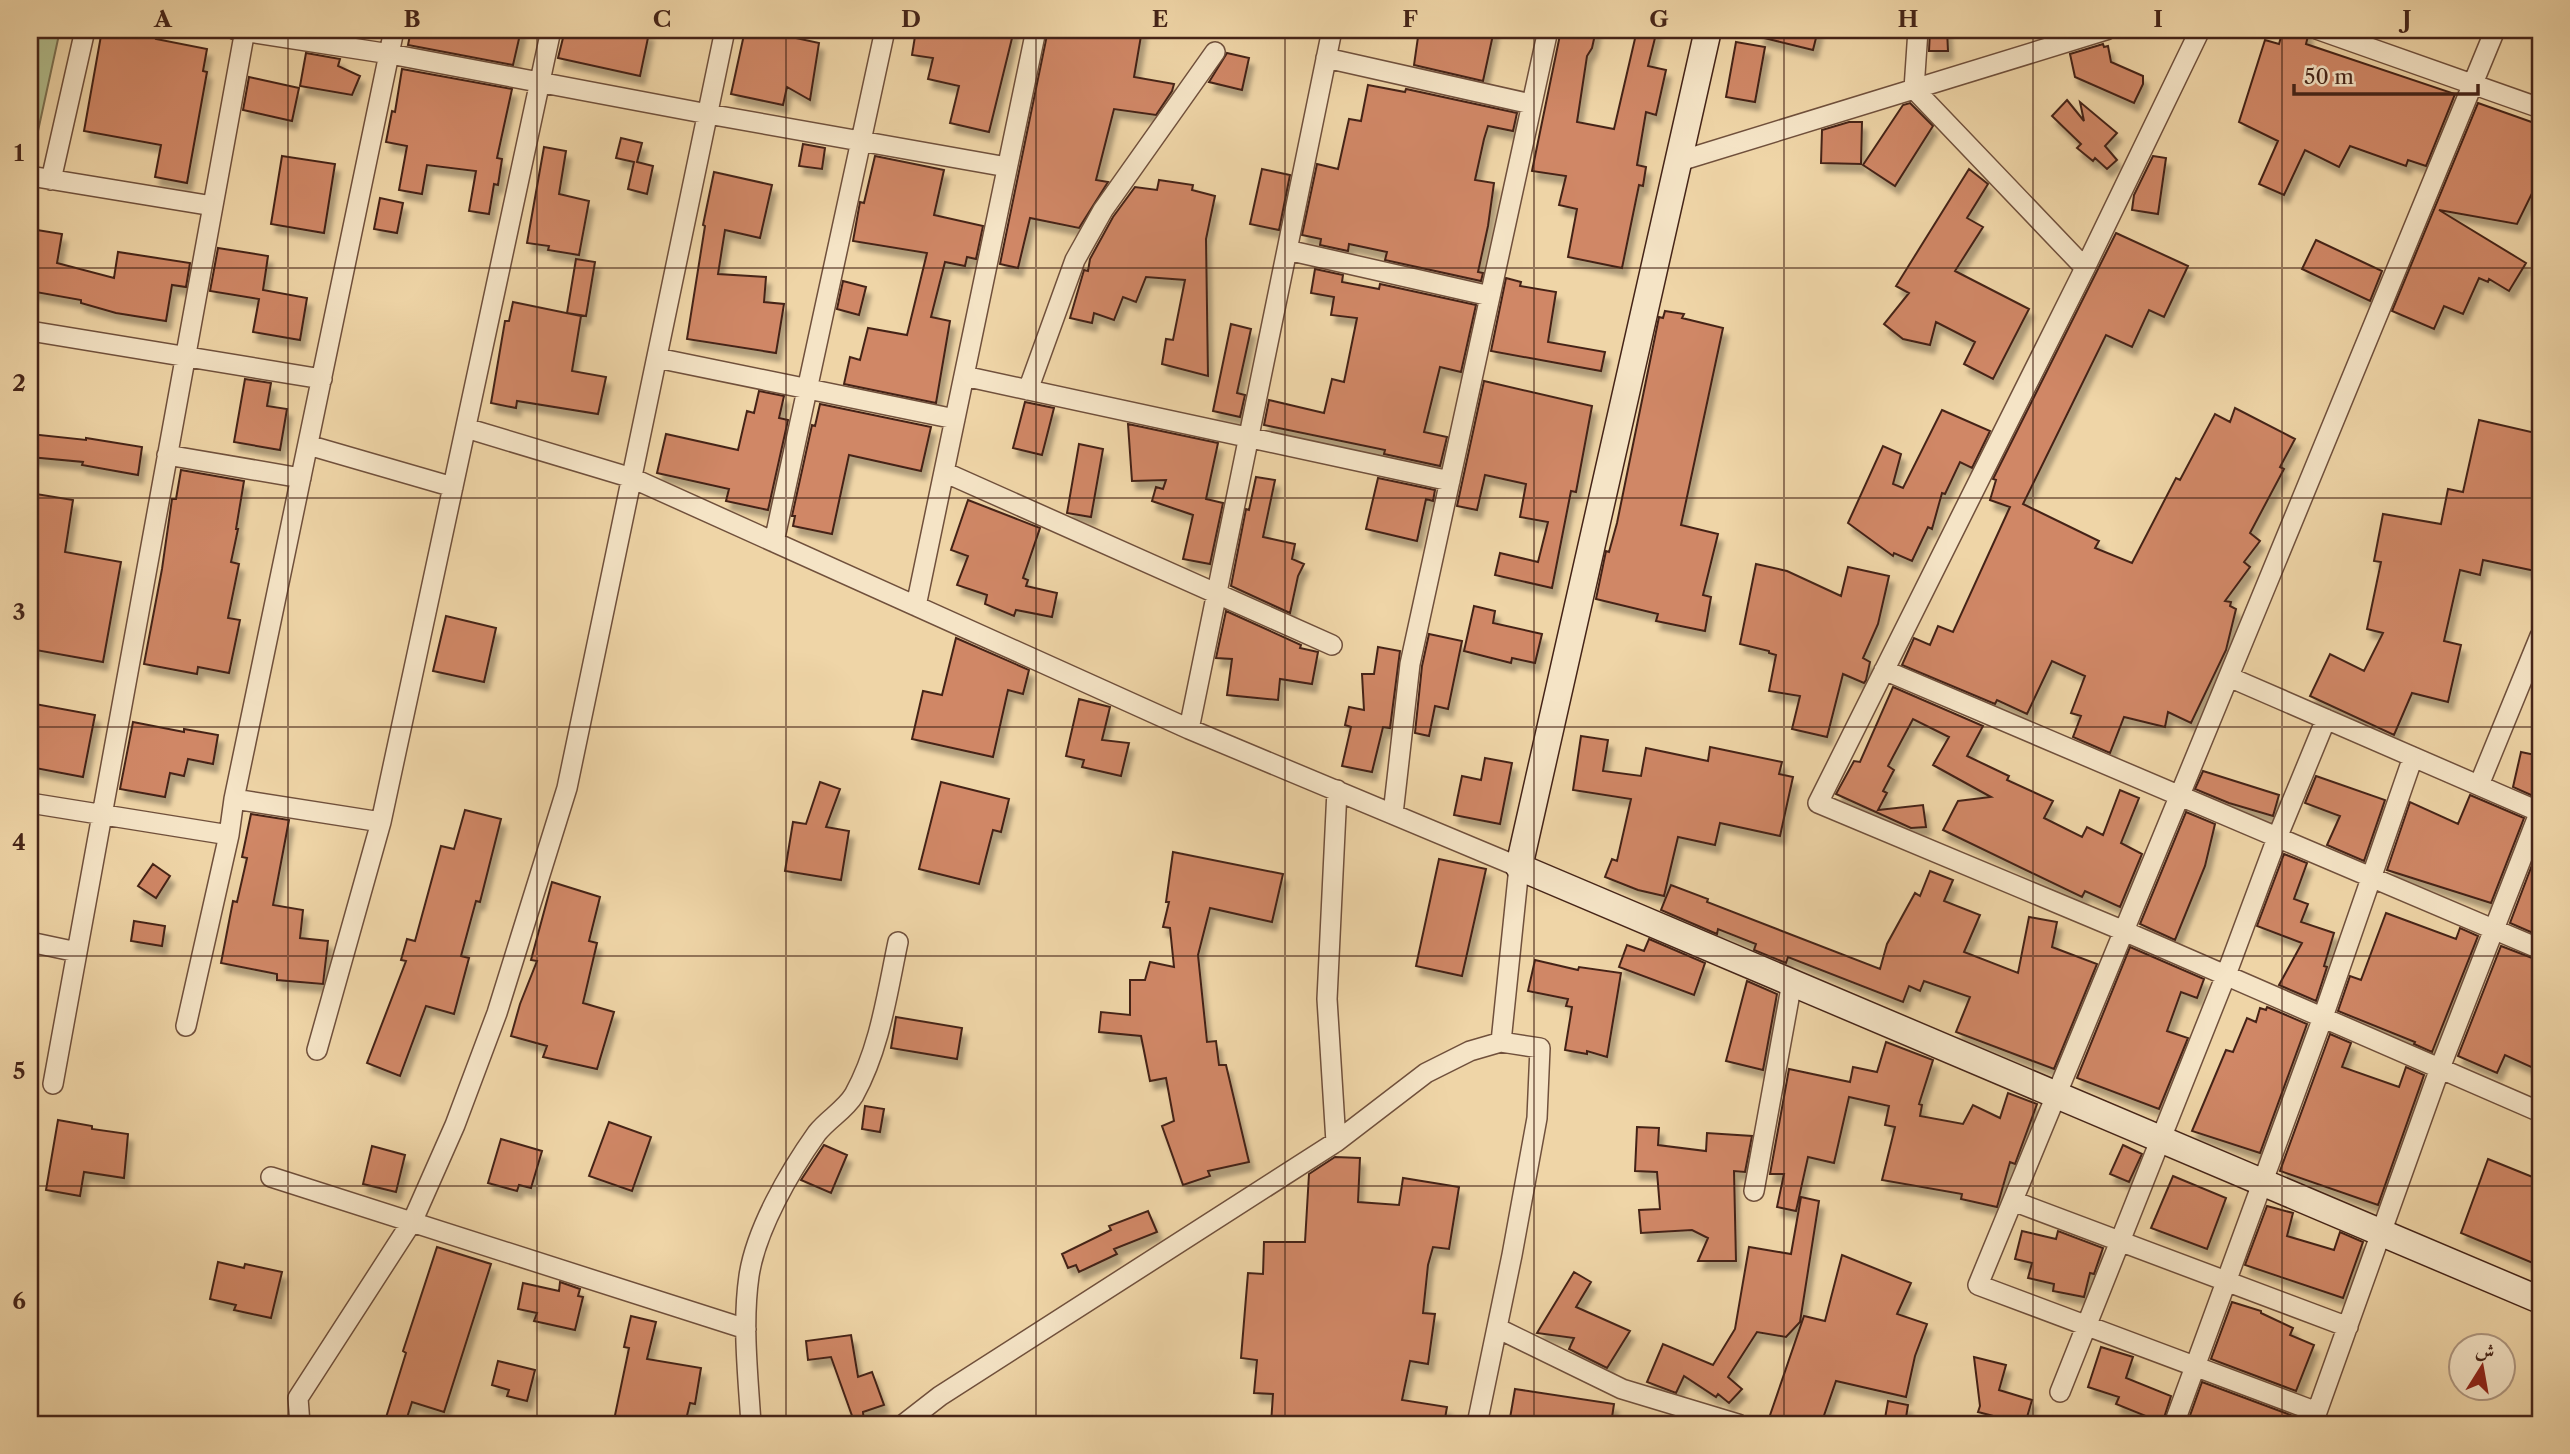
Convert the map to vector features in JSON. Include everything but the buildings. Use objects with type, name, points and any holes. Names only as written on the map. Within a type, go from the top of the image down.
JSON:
[{"type":"street","points":[[51,180],[85,30]]},
{"type":"street","points":[[53,1084],[213,205],[242,30],[390,54],[1007,167]]},
{"type":"street","points":[[186,1026],[229,835],[234,799],[394,30]]},
{"type":"street","points":[[317,1049],[381,822],[551,30]]},
{"type":"street","points":[[300,1424],[298,1398],[413,1220],[455,1125],[497,1013],[567,788],[725,30]]},
{"type":"street","points":[[774,542],[885,30]]},
{"type":"street","points":[[916,606],[1036,30]]},
{"type":"street","points":[[1189,729],[1332,30]]},
{"type":"street","points":[[1393,814],[1410,664],[1548,30]]},
{"type":"street","points":[[1501,1042],[1519,867],[1708,30]]},
{"type":"street","points":[[1918,30],[1914,89],[2085,268]]},
{"type":"street","points":[[1680,161],[2106,30]]},
{"type":"street","points":[[2200,30],[2085,268],[1818,803],[2124,931],[2540,1112]]},
{"type":"street","points":[[2319,30],[2540,108]]},
{"type":"street","points":[[2228,677],[2540,811],[2440,1068],[2315,1418],[2195,1367],[1979,1285],[2179,796],[2472,84],[2495,30]]},
{"type":"street","points":[[1028,390],[1075,260],[1103,210],[1215,52]]},
{"type":"street","points":[[1326,58],[1531,104]]},
{"type":"street","points":[[30,176],[213,205]]},
{"type":"street","points":[[1287,250],[1490,296]]},
{"type":"street","points":[[30,331],[322,379]]},
{"type":"street","points":[[657,358],[955,419]]},
{"type":"street","points":[[964,376],[1450,481]]},
{"type":"street","points":[[466,428],[632,478],[1189,729],[2540,1300]]},
{"type":"street","points":[[308,445],[453,487]]},
{"type":"street","points":[[167,455],[301,478]]},
{"type":"street","points":[[944,472],[1332,645]]},
{"type":"street","points":[[2479,785],[2540,636]]},
{"type":"street","points":[[1884,670],[2540,949]]},
{"type":"street","points":[[2060,1392],[2326,719]]},
{"type":"street","points":[[2174,1424],[2413,757]]},
{"type":"street","points":[[1336,1142],[1327,999],[1337,790]]},
{"type":"street","points":[[234,799],[381,822]]},
{"type":"street","points":[[30,803],[229,835]]},
{"type":"street","points":[[30,942],[77,952]]},
{"type":"street","points":[[751,1424],[746,1329],[749,1275],[763,1232],[790,1175],[819,1130],[853,1097],[876,1047],[898,942]]},
{"type":"street","points":[[1754,1191],[1792,982]]},
{"type":"street","points":[[904,1424],[963,1382],[1336,1142],[1426,1073],[1470,1051],[1501,1042],[1540,1048],[1537,1118],[1477,1424]]},
{"type":"street","points":[[271,1177],[413,1220],[746,1329]]},
{"type":"street","points":[[2013,1201],[2348,1327]]},
{"type":"street","points":[[1497,1328],[1622,1389],[1738,1424]]},
{"type":"green space","points":[[30,30],[60,30],[33,154],[30,153]]}]
